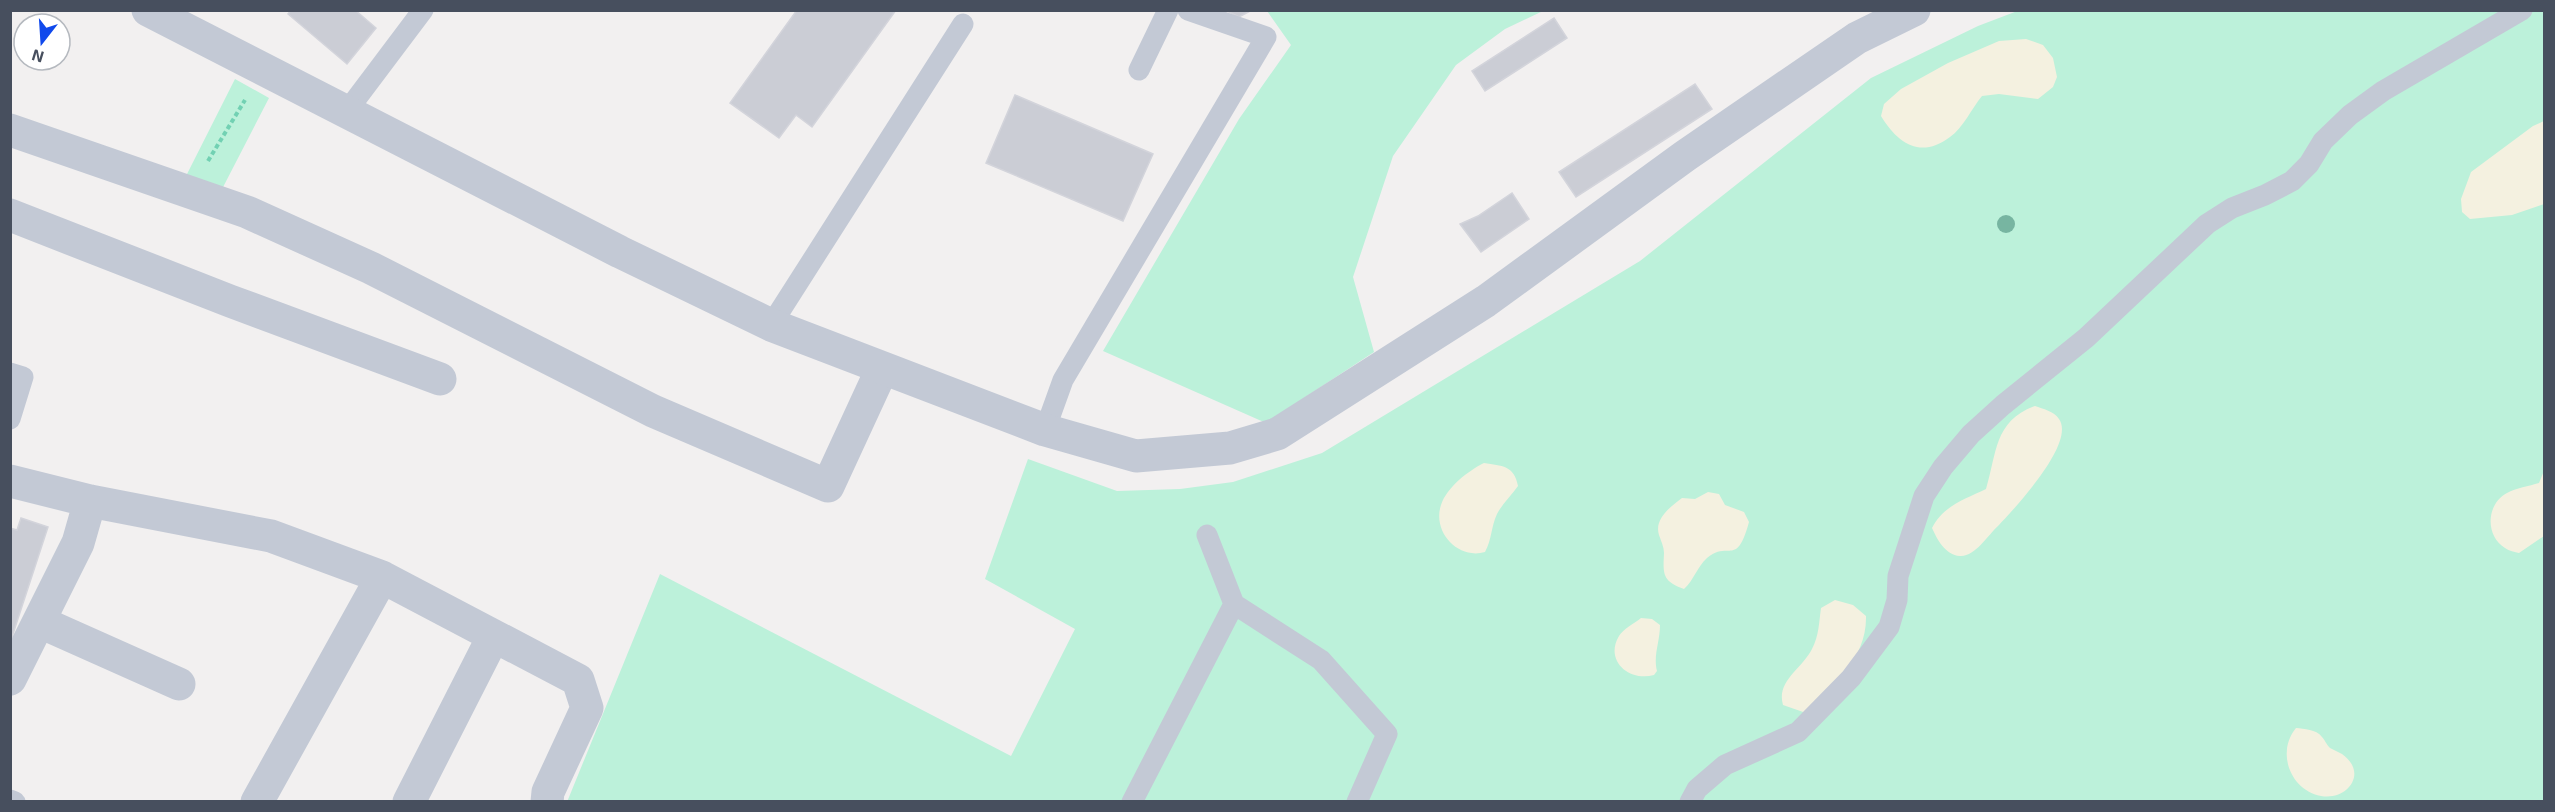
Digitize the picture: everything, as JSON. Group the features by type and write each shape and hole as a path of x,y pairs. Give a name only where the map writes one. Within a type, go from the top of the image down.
{"street":[{"path":"148,10 620,252 771,325 1045,430 1136,456 1230,448 1277,434 1486,301 1685,156 1857,38 1914,10"},
{"path":"10,130 247,212 371,268 653,411 828,486 882,369"},
{"path":"10,215 230,301 440,379"},
{"path":"10,481 90,501 271,536 382,577 578,680 586,708 548,792 547,801"},
{"path":"10,679 78,543 90,501"},
{"path":"257,801 382,577"},
{"path":"40,622 179,684"},
{"path":"409,801 493,637"}],"lane":[{"path":"347,111 423,10"},
{"path":"1139,70 1168,10"},
{"path":"1045,430 1063,380 1266,37 1188,10"},
{"path":"1690,801 1697,789 1725,765 1798,732 1851,678 1889,627 1897,600 1898,576 1924,496 1943,467 2002,405 2085,338 2207,224 2232,208 2292,182 2309,164 2323,141 2350,115 2383,91 2522,10"},
{"path":"771,325 963,24"},
{"path":"10,373 23,376 10,419"},
{"path":"1207,535 1234,604 1321,660 1387,734 1357,801"},
{"path":"1132,801 1234,604"},
{"path":"10,800 15,801"}],"path":[{"path":"189,192 249,95"}],"green space":[{"path":"2020,10 2544,11 2544,801 567,802 660,574 1011,756 1075,629 985,579 1028,459 1117,491 1180,489 1233,482 1322,453 1640,261 1871,78 1978,26"},
{"path":"1267,11 1543,11 1505,29 1456,65 1393,156 1353,277 1374,352 1266,423 1103,351 1239,119 1291,45"},
{"path":"235,79 269,98 220,193 184,180"}],"sand":[{"path":"2026,39 2043,45 2053,58 2057,77 2053,87 2038,99 1999,94 1982,96 1955,133 1939,144 1929,147 1911,145 1903,141 1881,116 1884,104 1901,89 1948,63 1999,41"},
{"path":"2544,121 2544,204 2512,215 2470,219 2462,212 2461,199 2471,172 2533,126"},
{"path":"2035,406 2051,412 2059,419 2062,430 2052,459 2029,491 1976,549 1960,556 1950,553 1939,541 1932,528 1948,509 1986,489 2004,429 2022,412"},
{"path":"1484,463 1510,470 1518,486 1497,514 1485,552 1465,552 1450,542 1444,534 1440,525 1441,505 1453,486 1471,470"},
{"path":"2544,471 2544,536 2519,553 2508,550 2498,543 2491,528 2495,505 2500,498 2511,491 2539,483"},
{"path":"1708,492 1719,494 1725,505 1744,512 1749,522 1740,545 1736,549 1721,551 1707,558 1684,589 1671,583 1665,576 1664,551 1659,535 1659,524 1664,514 1682,498 1695,499"},
{"path":"1835,600 1853,605 1866,616 1861,646 1837,682 1806,713 1783,705 1783,689 1786,682 1808,656 1814,644 1821,608"},
{"path":"1641,618 1652,619 1660,625 1657,671 1654,675 1636,675 1628,672 1622,668 1615,654 1615,645 1621,633"},
{"path":"2296,728 2317,732 2330,748 2350,761 2354,769 2354,777 2346,790 2339,794 2321,796 2301,786 2294,778 2289,769 2287,748"}],"building":[{"path":"291,10 355,10 376,28 347,64 288,14"},
{"path":"797,10 896,10 812,127 796,115 779,138 730,103"},
{"path":"1225,10 1252,10 1239,17"},
{"path":"1554,18 1567,38 1485,91 1472,71"},
{"path":"1695,84 1712,109 1576,197 1559,172"},
{"path":"1015,95 1153,154 1123,221 986,163"},
{"path":"1512,193 1529,219 1481,252 1460,224 1478,216"},
{"path":"21,518 48,527 10,643 10,528 17,530"}]}
